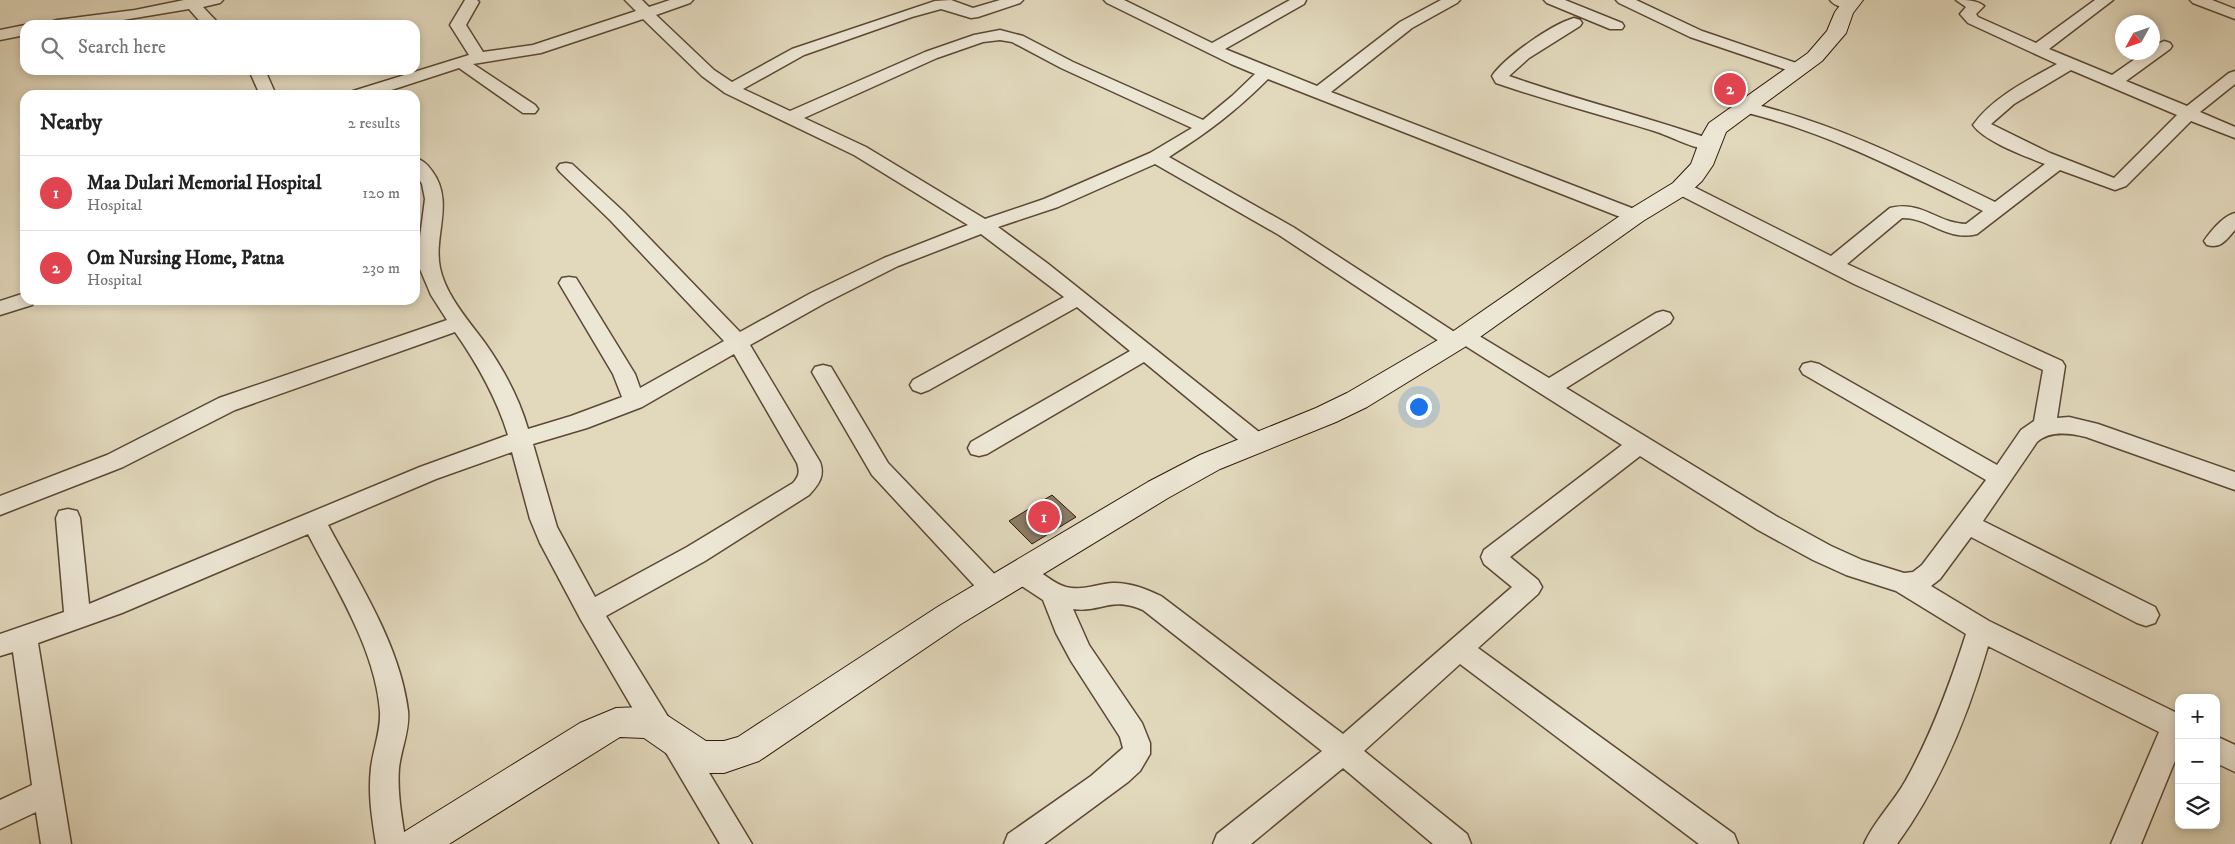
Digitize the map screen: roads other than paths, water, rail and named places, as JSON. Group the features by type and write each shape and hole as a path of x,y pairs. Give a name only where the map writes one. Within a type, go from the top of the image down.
{"street":[{"path":"96,20 135,15 192,2 215,0"},
{"path":"374,90 478,57 536,50 639,7 685,0"},
{"path":"731,89 798,52 907,14 946,4 970,13 978,12 1015,0"},
{"path":"1112,0 1212,49 1265,72 1635,216"},
{"path":"1320,92 1406,25 1452,0"},
{"path":"1552,0 1616,26"},
{"path":"1624,0 1696,34 1799,69"},
{"path":"1964,0 1976,6 1968,14 1973,20 2037,50 2235,133"},
{"path":"2037,50 2105,0"},
{"path":"2198,0 2235,14"},
{"path":"1212,49 1299,1"},
{"path":"417,844 592,734 623,721 636,721 666,734 700,757 714,759 733,756 747,750 862,672 993,589 1158,490 1210,462 1326,415 1357,400 1460,339 1635,216 1680,188 1694,176 1702,165 1717,128 1799,69 1828,44 1847,1"},
{"path":"192,2 208,20"},
{"path":"471,2 458,24 478,57"},
{"path":"639,7 708,73 731,89 860,151 983,226 1078,298 1256,442"},
{"path":"1574,22 1512,64 1500,76 1502,80 1556,98 1662,128 1710,145"},
{"path":"0,35 20,31"},
{"path":"789,118 931,55 980,38 1000,35 1017,39 1067,65 1205,127"},
{"path":"2114,82 2164,46"},
{"path":"460,62 529,110"},
{"path":"2070,64 2000,106 1988,116 1982,125 1988,131 2107,183 2121,182 2188,112 2235,76"},
{"path":"56,844 47,792 12,642 78,619 190,574 428,473 522,439 579,422 634,401 858,278 923,248 1051,203 1156,157 1205,127 1238,100 1265,72"},
{"path":"259,75 266,90"},
{"path":"1746,106 1782,114 1834,132 1997,210"},
{"path":"1156,157 1286,231 1460,339 1548,389 1767,523 1822,553 1864,572 1904,584 1980,629 2175,726"},
{"path":"1833,265 1897,212 1912,212 1963,231 1970,230 2059,162"},
{"path":"566,168 610,209 704,305 738,343 778,416 808,462 811,471 808,480 801,489 696,554 590,612"},
{"path":"420,169 428,178 433,196 428,266 433,279 502,388 522,439 542,519 590,612 737,844"},
{"path":"1680,188 1833,265 2054,366 2044,426"},
{"path":"2214,241 2235,220"},
{"path":"569,283 624,374 634,401"},
{"path":"920,385 1078,298"},
{"path":"0,308 20,302"},
{"path":"1548,389 1663,318"},
{"path":"0,506 115,462 227,404 460,323"},
{"path":"979,448 1145,352"},
{"path":"1811,368 2001,478"},
{"path":"823,372 880,469 993,589"},
{"path":"1904,584 1919,580 1930,572 2001,478 2030,436 2038,428 2044,426 2069,425 2090,430 2235,481"},
{"path":"1228,844 1343,751 1529,587 1493,557 1639,444"},
{"path":"68,518 78,619"},
{"path":"314,521 380,656 388,681 394,715 385,768 385,808 392,844"},
{"path":"1967,524 2146,615"},
{"path":"1020,572 1054,594 1077,599 1122,593 1135,595 1152,603 1343,751 1456,844"},
{"path":"1018,844 1097,788 1132,760 1137,753 1137,745 1132,732 1069,633 1054,594"},
{"path":"1879,844 1916,791 1935,755 1967,673 1980,629"},
{"path":"1458,648 1723,844"},
{"path":"2126,844 2175,732"},
{"path":"2220,751 2235,759"},
{"path":"0,816 47,792"}],"place":[{"name":"Om Nursing Home, Patna","path":"1730,89"},
{"name":"Maa Dulari Memorial Hospital","path":"1044,517"}]}
